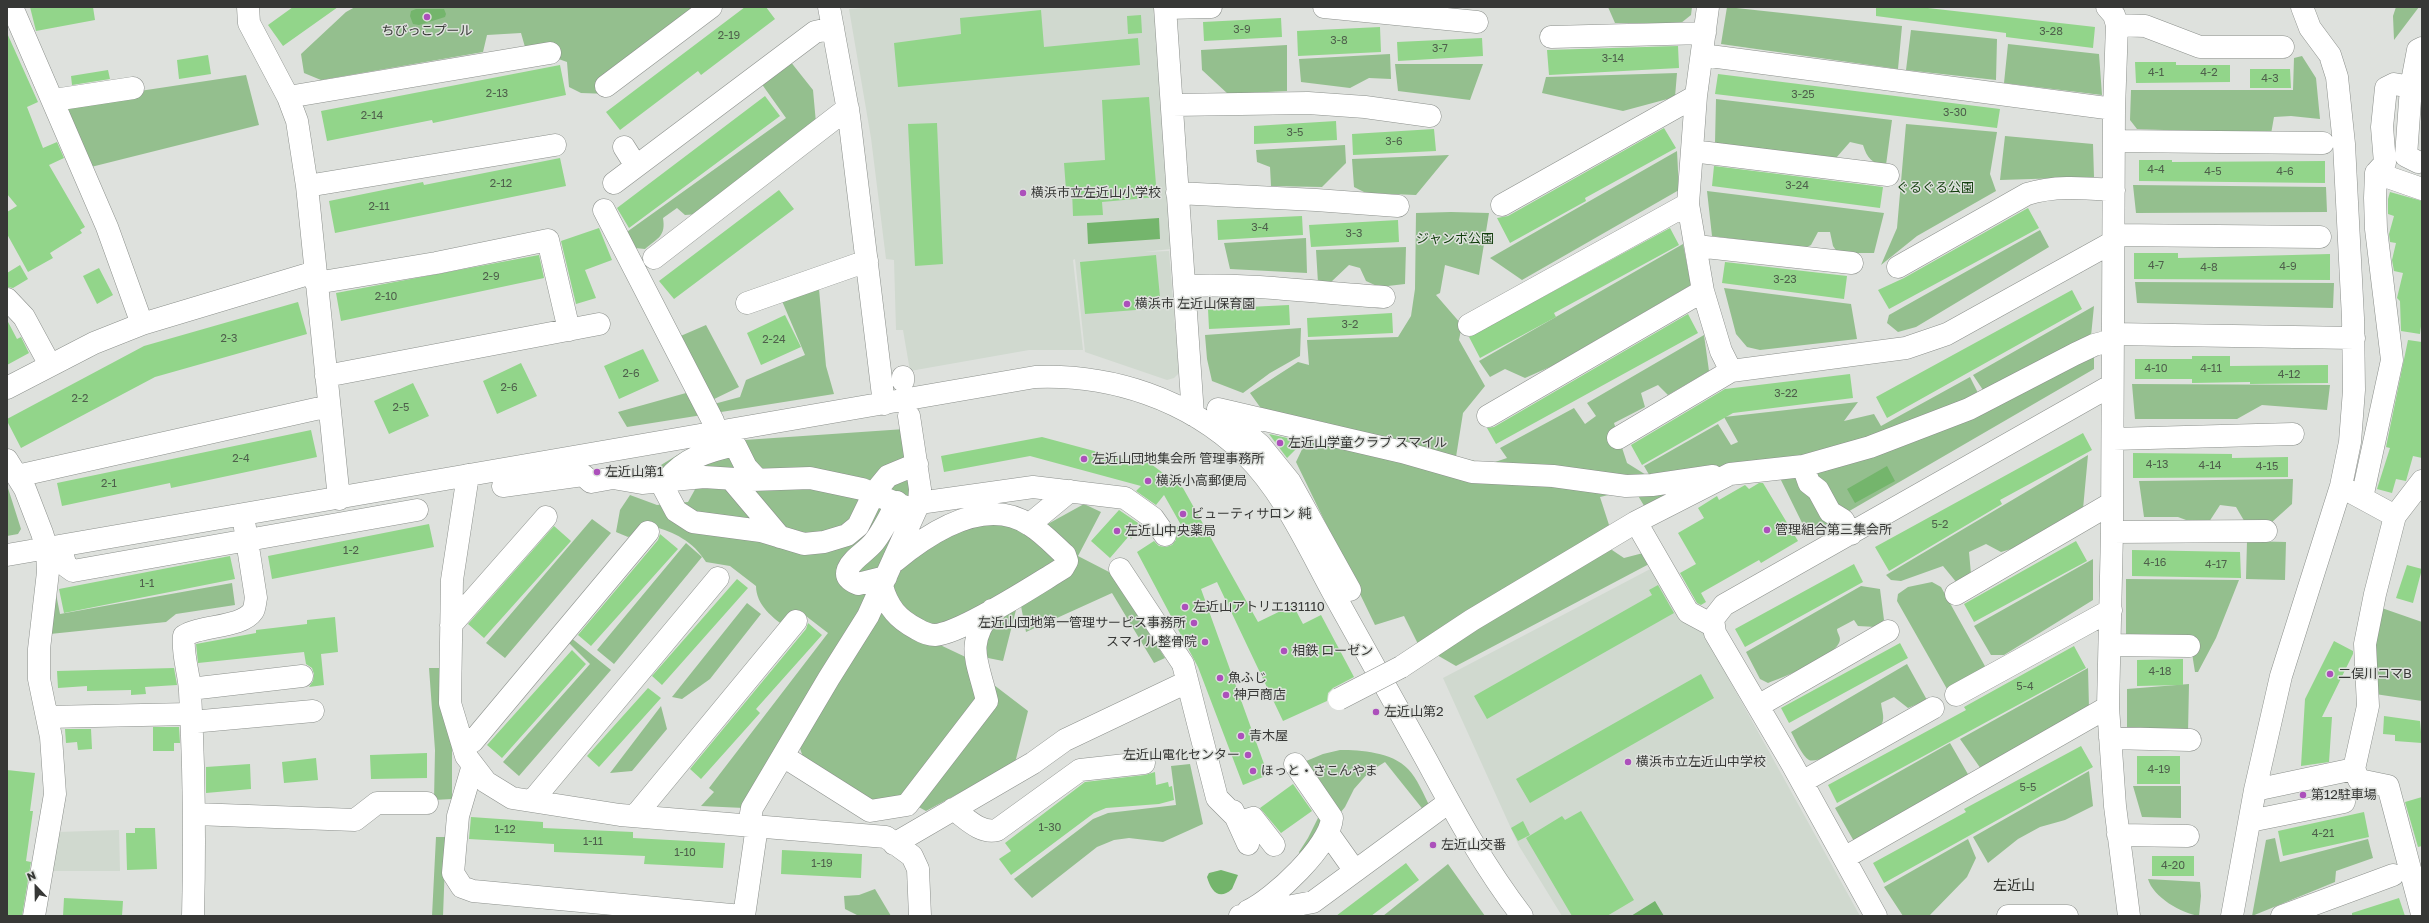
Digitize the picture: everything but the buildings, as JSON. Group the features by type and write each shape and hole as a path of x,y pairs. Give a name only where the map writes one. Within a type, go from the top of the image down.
{"street":[{"path":"12,7 54,100 107,227 142,324"},
{"path":"248,7 249,23 288,97 296,122 306,186 339,499"},
{"path":"606,86 711,7"},
{"path":"829,7 848,108 884,404"},
{"path":"1193,415 1165,8 1211,7"},
{"path":"1324,7 1477,22"},
{"path":"1708,7 1696,96 1688,204 1703,291 1722,351 1731,371"},
{"path":"2232,916 2255,790 2281,676 2341,486 2350,442 2354,390 2354,338 2344,144 2337,77 2330,55 2310,28 2302,7"},
{"path":"2129,916 2118,835 2108,707 2112,532 2114,190 2112,16 2145,26 2200,47 2283,47"},
{"path":"614,183 815,32 833,28"},
{"path":"1552,37 1705,33"},
{"path":"2418,162 2406,156 2410,87 2421,43"},
{"path":"288,97 550,53"},
{"path":"1702,55 2114,109"},
{"path":"2362,498 2392,360 2376,229 2376,173 2385,163 2382,127 2386,88 2394,84 2410,87"},
{"path":"54,100 133,88"},
{"path":"1502,205 1696,96"},
{"path":"1172,106 1308,103 1365,107 1430,116"},
{"path":"654,258 848,108"},
{"path":"2114,141 2323,143"},
{"path":"306,186 555,145"},
{"path":"624,147 636,166"},
{"path":"1692,151 1888,175"},
{"path":"2376,173 2422,189"},
{"path":"1898,267 2027,194 2050,189 2114,190"},
{"path":"1177,193 1398,206"},
{"path":"1469,325 1688,204"},
{"path":"604,210 713,421 716,441"},
{"path":"1618,438 1731,371 1866,355 1913,346 1947,334 2113,239 2320,237"},
{"path":"7,388 94,343 142,324 315,278 436,263 548,240 569,330"},
{"path":"1696,246 1852,263"},
{"path":"747,303 867,261"},
{"path":"1184,286 1213,285 1284,288 1384,297"},
{"path":"1488,416 1703,291"},
{"path":"7,298 15,321 50,365"},
{"path":"326,376 599,324"},
{"path":"1218,409 1402,452 1472,472 1553,476 1626,486 1652,485 1803,466 1870,447 1969,409 2075,354 2113,337 2354,338"},
{"path":"7,555 339,499 468,475 716,441 884,404 1029,378 1057,376 1099,380 1137,389 1193,415 1242,451 1266,479 1295,523 1471,842 1522,916"},
{"path":"1876,916 1802,782 1715,633 1713,619 1724,605 2112,385"},
{"path":"1192,393 1218,409 1260,445 1290,482 1350,590"},
{"path":"329,406 12,468 24,488 53,548 66,566 73,571 417,510"},
{"path":"648,532 473,741 468,756 458,816 454,873 462,887 473,891 743,916 753,826 752,808 782,756 868,616 887,576 920,489 909,416"},
{"path":"2112,439 2293,434"},
{"path":"663,480 685,462 716,441 734,445 746,468 757,480"},
{"path":"804,544 824,542 847,535 858,526 874,493 888,476 917,464"},
{"path":"1803,466 1809,483 1818,490 1830,512 1843,520 1851,534"},
{"path":"1339,699 1401,667 1472,620 1636,522 1730,474"},
{"path":"468,475 452,580 450,703 468,756 486,782 512,798 635,816 886,837 912,856 918,869 920,916"},
{"path":"503,486 583,475 591,482 613,478 642,483 704,477 757,480 810,478 914,504 982,505 1030,524 1065,555 1067,561 1063,568 1055,574 950,631 934,635"},
{"path":"731,479 780,537"},
{"path":"663,480 676,511 693,522 761,531 831,552 853,577 868,607 868,616"},
{"path":"2422,481 2395,516 2365,644 2368,706 2354,769 2359,780 2388,786 2422,914"},
{"path":"2341,486 2395,516"},
{"path":"853,577 887,576 913,547 942,529 966,519 982,505 1033,487 1125,498 1153,518 1165,535"},
{"path":"1030,524 1070,491"},
{"path":"366,494 378,518"},
{"path":"1956,594 2112,503"},
{"path":"914,504 942,529"},
{"path":"853,577 851,563 914,504"},
{"path":"193,916 195,814 190,689 183,646 184,636 191,631 240,620 253,611 256,598 243,515"},
{"path":"451,625 546,517"},
{"path":"1636,522 1688,612 1714,626"},
{"path":"2112,532 2266,531"},
{"path":"34,916 55,794 51,736 39,679 39,664 48,572 53,548"},
{"path":"1120,569 1176,651 1183,664 1217,798 1235,809 1241,822 1253,818 1274,845"},
{"path":"887,576 891,609 898,618"},
{"path":"532,801 718,578"},
{"path":"782,756 870,811 905,802 987,701 974,645 980,625 992,609"},
{"path":"1956,695 2111,610"},
{"path":"868,616 889,615 898,618 923,632 934,635 976,656"},
{"path":"635,816 796,621"},
{"path":"1758,706 1888,631"},
{"path":"2110,645 2189,646"},
{"path":"190,689 302,676"},
{"path":"894,844 1034,763 1063,742 1151,698 1187,682"},
{"path":"1844,858 2108,707"},
{"path":"1802,782 1933,708"},
{"path":"47,718 191,718 313,711"},
{"path":"2110,738 2190,740"},
{"path":"1063,742 1080,770"},
{"path":"953,809 982,830 990,832 997,830 1080,770 1144,763"},
{"path":"1236,916 1258,906 1283,886 1301,869 1332,828 1332,818 1295,764"},
{"path":"2255,790 2354,769"},
{"path":"905,802 926,825"},
{"path":"1240,916 1313,902 1449,802"},
{"path":"2250,821 2344,802"},
{"path":"195,814 355,820 377,803 427,803"},
{"path":"1235,809 1248,844"},
{"path":"869,836 870,811"},
{"path":"1328,833 1355,871"},
{"path":"2118,835 2188,836"},
{"path":"2282,916 2393,875"},
{"path":"2008,916 2067,916"}],"shaded area":[{"name":"横浜市立左近山小学校","path":"881,7 1157,7 1171,249 1144,252 1169,251 1179,373 1174,378 1167,380 1085,352 1075,259 1073,260 1083,350 1029,350 910,371 903,330 896,330 894,260 886,259 871,138 849,9"},
{"name":"ちびっこプール","path":"416,9 444,9 446,14 445,17 419,25 413,24 410,16 411,11"},
{"path":"1159,218 1160,239 1088,244 1087,223"},
{"path":"1887,466 1895,481 1855,503 1847,489"},
{"name":"横浜市立左近山中学校","path":"1654,567 1700,627 1860,916 1562,916 1519,846 1443,678"},
{"path":"119,830 120,871 52,871 58,832"},
{"path":"1221,870 1238,875 1232,889 1227,893 1219,894 1213,890 1207,877 1209,873"},
{"path":"1655,901 1664,916 1631,916"}],"green space":[{"path":"355,7 720,7 609,94 581,93 569,87 567,62 525,47 521,33 487,35 483,52 321,80 304,73 301,54 346,12"},
{"path":"1608,7 1692,7 1691,15 1681,23 1615,23"},
{"path":"1727,7 1902,26 1898,69 1721,44"},
{"path":"2396,7 2419,7 2394,40 2393,16"},
{"path":"1911,30 1997,39 1996,80 1906,70"},
{"path":"2008,44 2099,54 2102,95 2004,83"},
{"path":"1287,45 1287,91 1228,94 1202,70 1201,50"},
{"path":"1390,54 1391,79 1369,78 1350,88 1301,82 1299,59"},
{"path":"2302,56 2316,78 2320,119 2291,116 2274,117 2271,134 2137,129 2130,120 2131,90 2293,90 2294,58"},
{"path":"790,61 813,90 816,123 699,214 685,215 677,208 663,218 664,224 662,233 657,239 645,249 635,248 624,234 786,118 761,83"},
{"path":"1395,64 1483,64 1470,100 1398,91"},
{"path":"1677,73 1675,97 1623,111 1542,93 1546,77"},
{"path":"246,75 259,125 87,168 60,103"},
{"path":"1716,99 1892,120 1886,165 1871,160 1868,157 1863,145 1850,142 1836,158 1715,143"},
{"name":"ぐるぐる公園","path":"1906,124 1997,132 1990,174 1996,191 1917,236 1881,265 1897,228"},
{"path":"2005,136 2093,144 2094,177 2000,180"},
{"path":"1345,145 1346,163 1322,187 1271,186 1270,167 1257,162 1256,150"},
{"path":"1677,151 1679,190 1522,280 1490,258"},
{"path":"1449,155 1416,195 1366,193 1354,187 1352,159"},
{"path":"2133,185 2326,187 2327,212 2136,213"},
{"path":"1707,191 1884,213 1874,253 1838,253 1833,246 1830,232 1818,232 1811,245 1805,248 1712,236"},
{"name":"ジャンボ公園","path":"1416,213 1489,213 1479,275 1445,265 1440,293 1436,295 1462,325 1459,340 1485,386 1463,413 1456,457 1489,464 1507,458 1500,448 1574,408 1585,424 1596,416 1587,403 1704,335 1709,371 1668,395 1658,385 1641,393 1645,407 1614,423 1627,463 1651,478 1644,466 1718,424 1731,445 1738,442 1724,417 1858,402 1844,421 1874,414 1881,426 1970,377 1980,397 1885,435 1845,447 1847,455 1969,409 2094,345 2094,369 1808,535 1775,468 1736,469 1646,509 1634,489 1600,497 1610,528 1609,548 1624,558 1647,552 1651,563 1456,666 1418,644 1404,616 1375,625 1296,462 1305,443 1265,414 1250,393 1298,362 1309,365 1307,340 1398,337 1411,316 1415,289"},
{"path":"2040,230 2049,247 1916,327 1898,332 1887,323 1889,315"},
{"path":"1306,238 1307,273 1230,269 1224,243"},
{"path":"1683,244 1691,285 1552,366 1525,378 1505,369 1490,377 1479,361"},
{"path":"1406,247 1405,284 1379,287 1366,281 1360,268 1349,265 1330,283 1318,283 1316,250"},
{"path":"2135,282 2334,283 2333,308 2137,303"},
{"path":"1724,288 1851,304 1857,339 1760,350 1747,347 1736,334"},
{"path":"819,289 826,366 834,394 627,427 618,412 686,393 699,408 740,397 746,380 805,355 782,301"},
{"path":"2094,306 2091,336 1987,396 1973,375"},
{"path":"706,325 739,387 708,402 676,338"},
{"path":"1301,328 1300,356 1270,373 1243,393 1212,381 1207,359 1205,335"},
{"path":"2132,384 2330,385 2327,410 2262,405 2237,419 2135,419"},
{"path":"905,429 913,496 869,600 900,626 974,661 994,685 1028,711 1015,763 926,811 904,799 873,807 805,764 799,745 744,808 701,806 714,792 709,788 828,633 802,613 787,628 776,620 762,605 756,586 730,566 706,562 695,548 675,534 652,526 628,537 616,532 620,510 630,495 657,505 688,502 698,484 662,469 661,465 684,451 730,441"},
{"path":"2088,455 2083,509 2021,546 2001,552 1986,544 1969,552 1971,574 1957,583 1943,566 1901,581 1891,580 1886,575"},
{"path":"2293,479 2292,504 2272,522 2246,524 2236,507 2220,505 2209,522 2194,523 2178,517 2144,517 2139,481"},
{"path":"7,485 21,529 18,534 7,536"},
{"path":"1084,504 1101,512 1078,556 1111,573 1165,658 1154,663 1112,593 1026,632 1021,606 951,624 924,626 892,596 895,576 904,562 981,519 1046,525"},
{"path":"592,519 611,533 505,658 486,643"},
{"path":"2247,541 2286,542 2285,580 2246,579"},
{"path":"686,543 702,557 614,664 597,650"},
{"path":"2093,559 2093,600 2004,655 1991,655 1974,626"},
{"path":"2126,579 2239,580 2216,638 2198,672 2195,672 2190,641 2126,638"},
{"path":"1932,582 1941,587 1986,668 1947,689 1897,601 1898,594 1908,587"},
{"path":"232,583 235,605 176,614 166,622 50,634 55,589 60,614"},
{"path":"1861,586 1880,589 1884,620 1876,627 1858,626 1854,620 1837,629 1840,639 1839,643 1834,649 1817,661 1796,672 1768,683 1760,679 1746,652"},
{"path":"1019,598 1003,661 978,656 978,636"},
{"path":"747,603 761,614 710,679 682,699 672,697"},
{"path":"2376,606 2422,622 2422,701 2375,694"},
{"path":"570,637 611,670 519,776 503,762 590,664 567,641"},
{"path":"1907,664 1927,700 1908,708 1894,697 1881,703 1883,721 1880,727 1875,731 1834,754 1815,760 1809,760 1806,758 1791,732"},
{"path":"429,668 440,668 452,747 452,799 434,800 435,750"},
{"path":"2088,668 2089,708 1981,769 1960,739"},
{"path":"2189,684 2188,733 2127,732 2127,689"},
{"path":"661,706 667,729 632,771 610,773"},
{"path":"1950,743 1969,776 1855,843 1835,808"},
{"path":"1340,750 1376,753 1401,763 1414,777 1430,807 1425,812 1385,762 1369,772 1354,789 1345,807 1302,860 1299,852 1322,810 1299,764 1323,754"},
{"path":"1190,764 1203,824 1163,842 1129,838 1114,840 1097,847 1032,898 1014,879 1093,819 1108,813 1176,805 1171,766"},
{"path":"2089,771 2093,806 2065,820 2040,827 2018,839 1988,863 1973,837"},
{"path":"2133,786 2181,786 2181,818 2142,817"},
{"path":"436,837 446,837 443,916 432,916"},
{"path":"2275,838 2280,862 2368,839 2373,858 2336,871 2335,882 2252,916 2266,840"},
{"path":"1968,839 1976,858 1967,877 1929,916 1903,916 1884,887"},
{"path":"1448,864 1485,916 1383,916"},
{"path":"2148,879 2200,882 2201,896 2199,916 2176,908 2162,898 2151,886"},
{"path":"875,889 891,916 859,916 845,909 844,896 859,895"}],"place":[{"name":"ちびっこプール","path":"427,17"},
{"name":"横浜市立左近山小学校","path":"1023,193"},
{"name":"横浜市 左近山保育園","path":"1127,304"},
{"name":"左近山学童クラブ スマイル","path":"1280,443"},
{"name":"左近山団地集会所 管理事務所","path":"1084,459"},
{"name":"左近山第1","path":"597,472"},
{"name":"横浜小高郵便局","path":"1148,481"},
{"name":"ビューティサロン 純","path":"1183,514"},
{"name":"管理組合第三集会所","path":"1767,530"},
{"name":"左近山中央薬局","path":"1117,531"},
{"name":"左近山アトリエ131110","path":"1185,607"},
{"name":"左近山団地第一管理サービス事務所","path":"1194,623"},
{"name":"スマイル整骨院","path":"1205,642"},
{"name":"相鉄 ローゼン","path":"1284,651"},
{"name":"二俣川コマB","path":"2330,674"},
{"name":"魚ふじ","path":"1220,678"},
{"name":"神戸商店","path":"1226,695"},
{"name":"左近山第2","path":"1376,712"},
{"name":"青木屋","path":"1241,736"},
{"name":"左近山電化センター","path":"1248,755"},
{"name":"横浜市立左近山中学校","path":"1628,762"},
{"name":"ほっと・さこんやま","path":"1253,771"},
{"name":"第12駐車場","path":"2303,795"},
{"name":"左近山交番","path":"1433,845"}],"district":[{"name":"左近山","path":"2014,886"}]}
